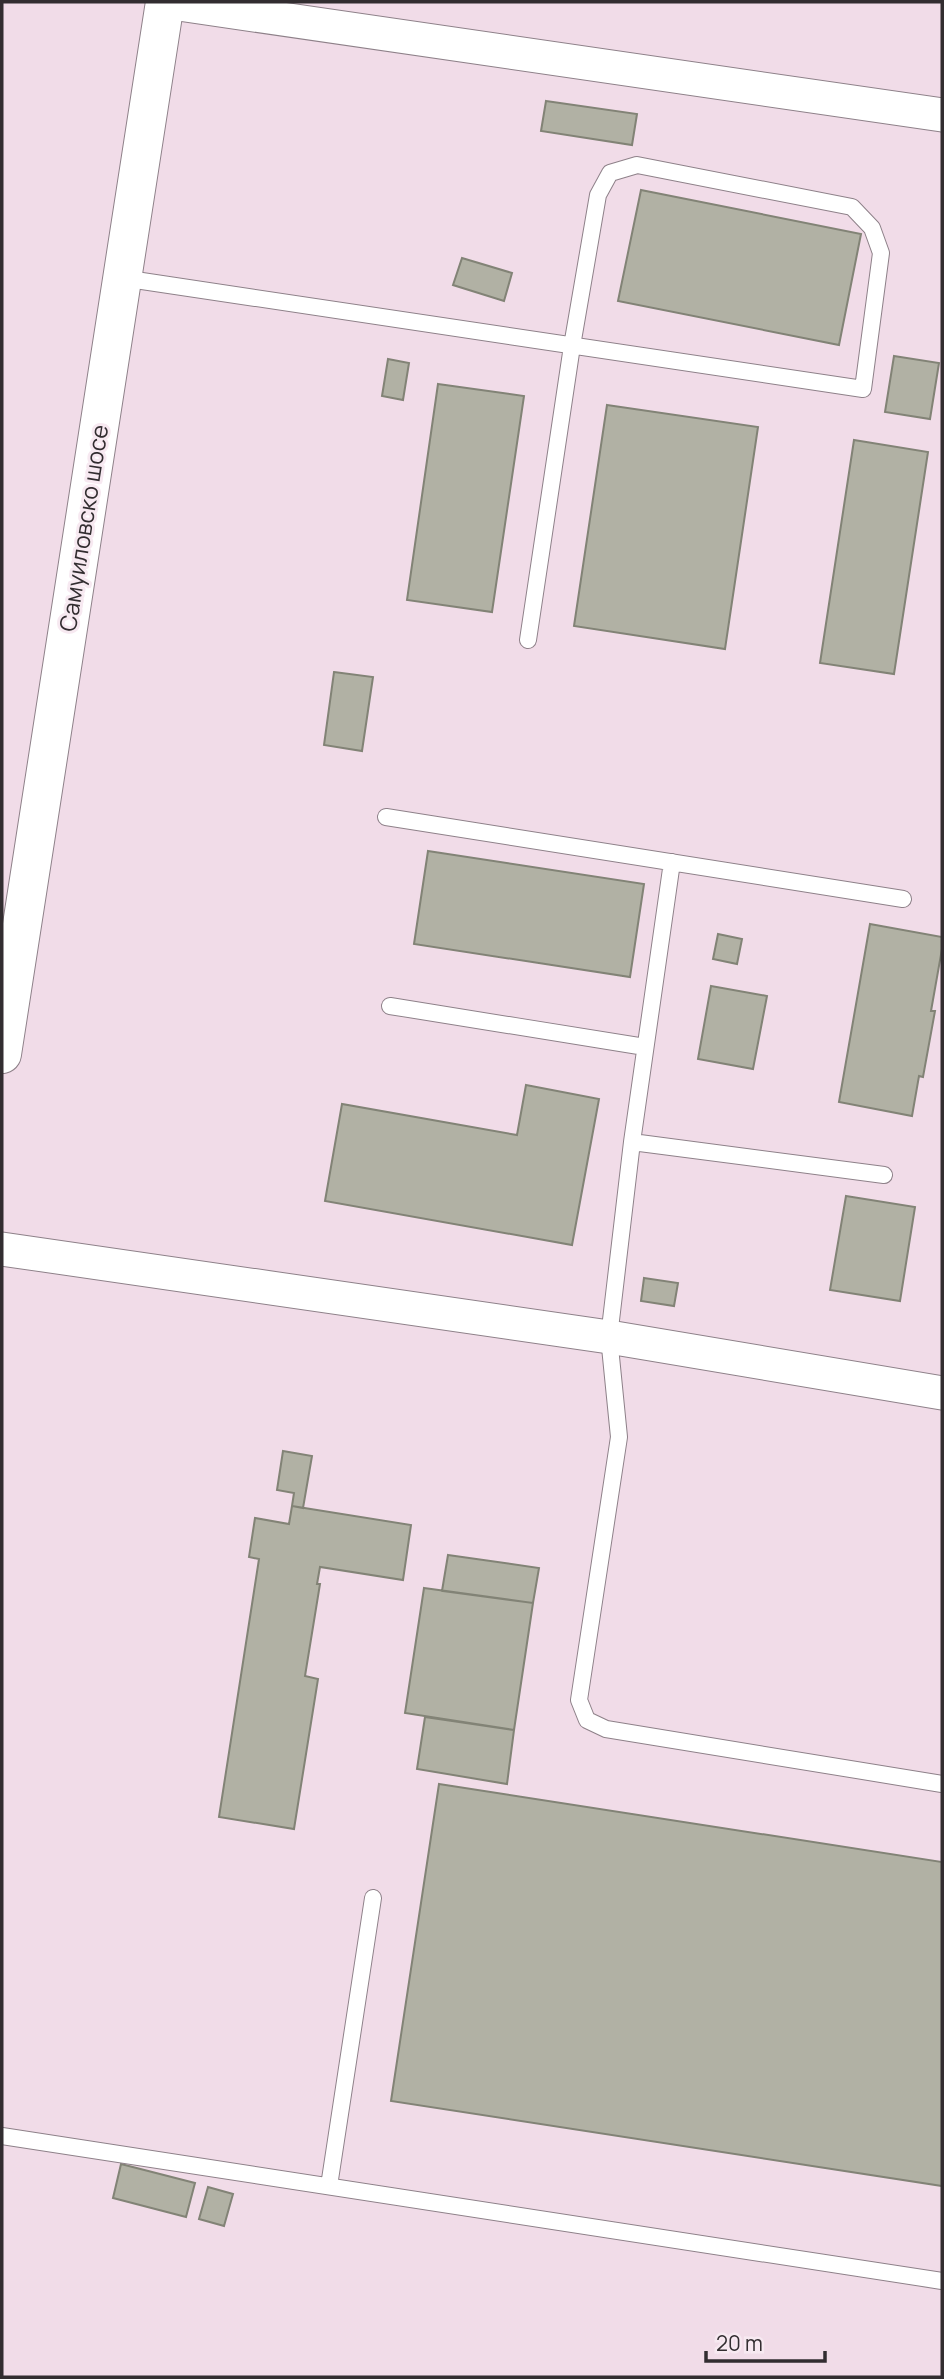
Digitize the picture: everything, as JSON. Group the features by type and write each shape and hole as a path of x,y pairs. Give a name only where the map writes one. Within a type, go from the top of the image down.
{"street":[{"path":"165,2 942,115"},
{"name":"Самуиловско шосе","path":"2,1054 165,2"},
{"path":"2,1249 609,1337 942,1393"}],"lane":[{"path":"122,278 572,346 863,389 881,253 872,228 852,207 637,165 610,173 598,195 572,346 528,640"},
{"path":"386,817 903,899"},
{"path":"672,862 632,1142 609,1337 619,1437 579,1700 587,1720 606,1729 942,1784"},
{"path":"390,1006 645,1047"},
{"path":"632,1142 884,1175"},
{"path":"329,2186 373,1898"},
{"path":"2,2136 942,2281"}],"shaded area":[{"path":"2,2 942,2 942,2377 2,2377"}],"building":[{"path":"546,101 637,114 632,145 541,131"},
{"path":"641,190 861,234 839,345 618,301"},
{"path":"462,258 512,273 504,301 453,285"},
{"path":"894,356 939,363 930,419 885,412"},
{"path":"388,359 409,363 403,400 382,396"},
{"path":"438,384 524,396 492,612 407,600"},
{"path":"607,405 758,427 725,649 574,626"},
{"path":"854,440 928,452 894,674 820,663"},
{"path":"334,672 373,677 362,751 324,745"},
{"path":"428,851 644,884 630,977 414,944"},
{"path":"870,924 942,937 931,1011 935,1011 923,1077 919,1076 912,1116 839,1102"},
{"path":"718,934 742,939 737,964 713,959"},
{"path":"711,986 767,996 753,1069 698,1059"},
{"path":"526,1085 599,1099 572,1245 325,1201 342,1104 517,1135"},
{"path":"846,1196 915,1207 900,1301 830,1290"},
{"path":"644,1278 678,1283 674,1306 641,1301"},
{"path":"283,1451 312,1456 303,1508 292,1506 294,1493 277,1490"},
{"path":"292,1506 411,1525 403,1580 320,1567 317,1584 320,1584 305,1676 318,1679 294,1829 219,1817 259,1559 249,1557 255,1518 289,1524"},
{"path":"448,1555 539,1568 533,1603 442,1591"},
{"path":"424,1588 533,1603 514,1730 405,1713"},
{"path":"425,1717 514,1730 507,1784 417,1769"},
{"path":"439,1784 942,1862 942,2186 391,2101"},
{"path":"121,2164 195,2183 186,2217 113,2198"},
{"path":"208,2187 233,2194 224,2226 199,2219"}]}
